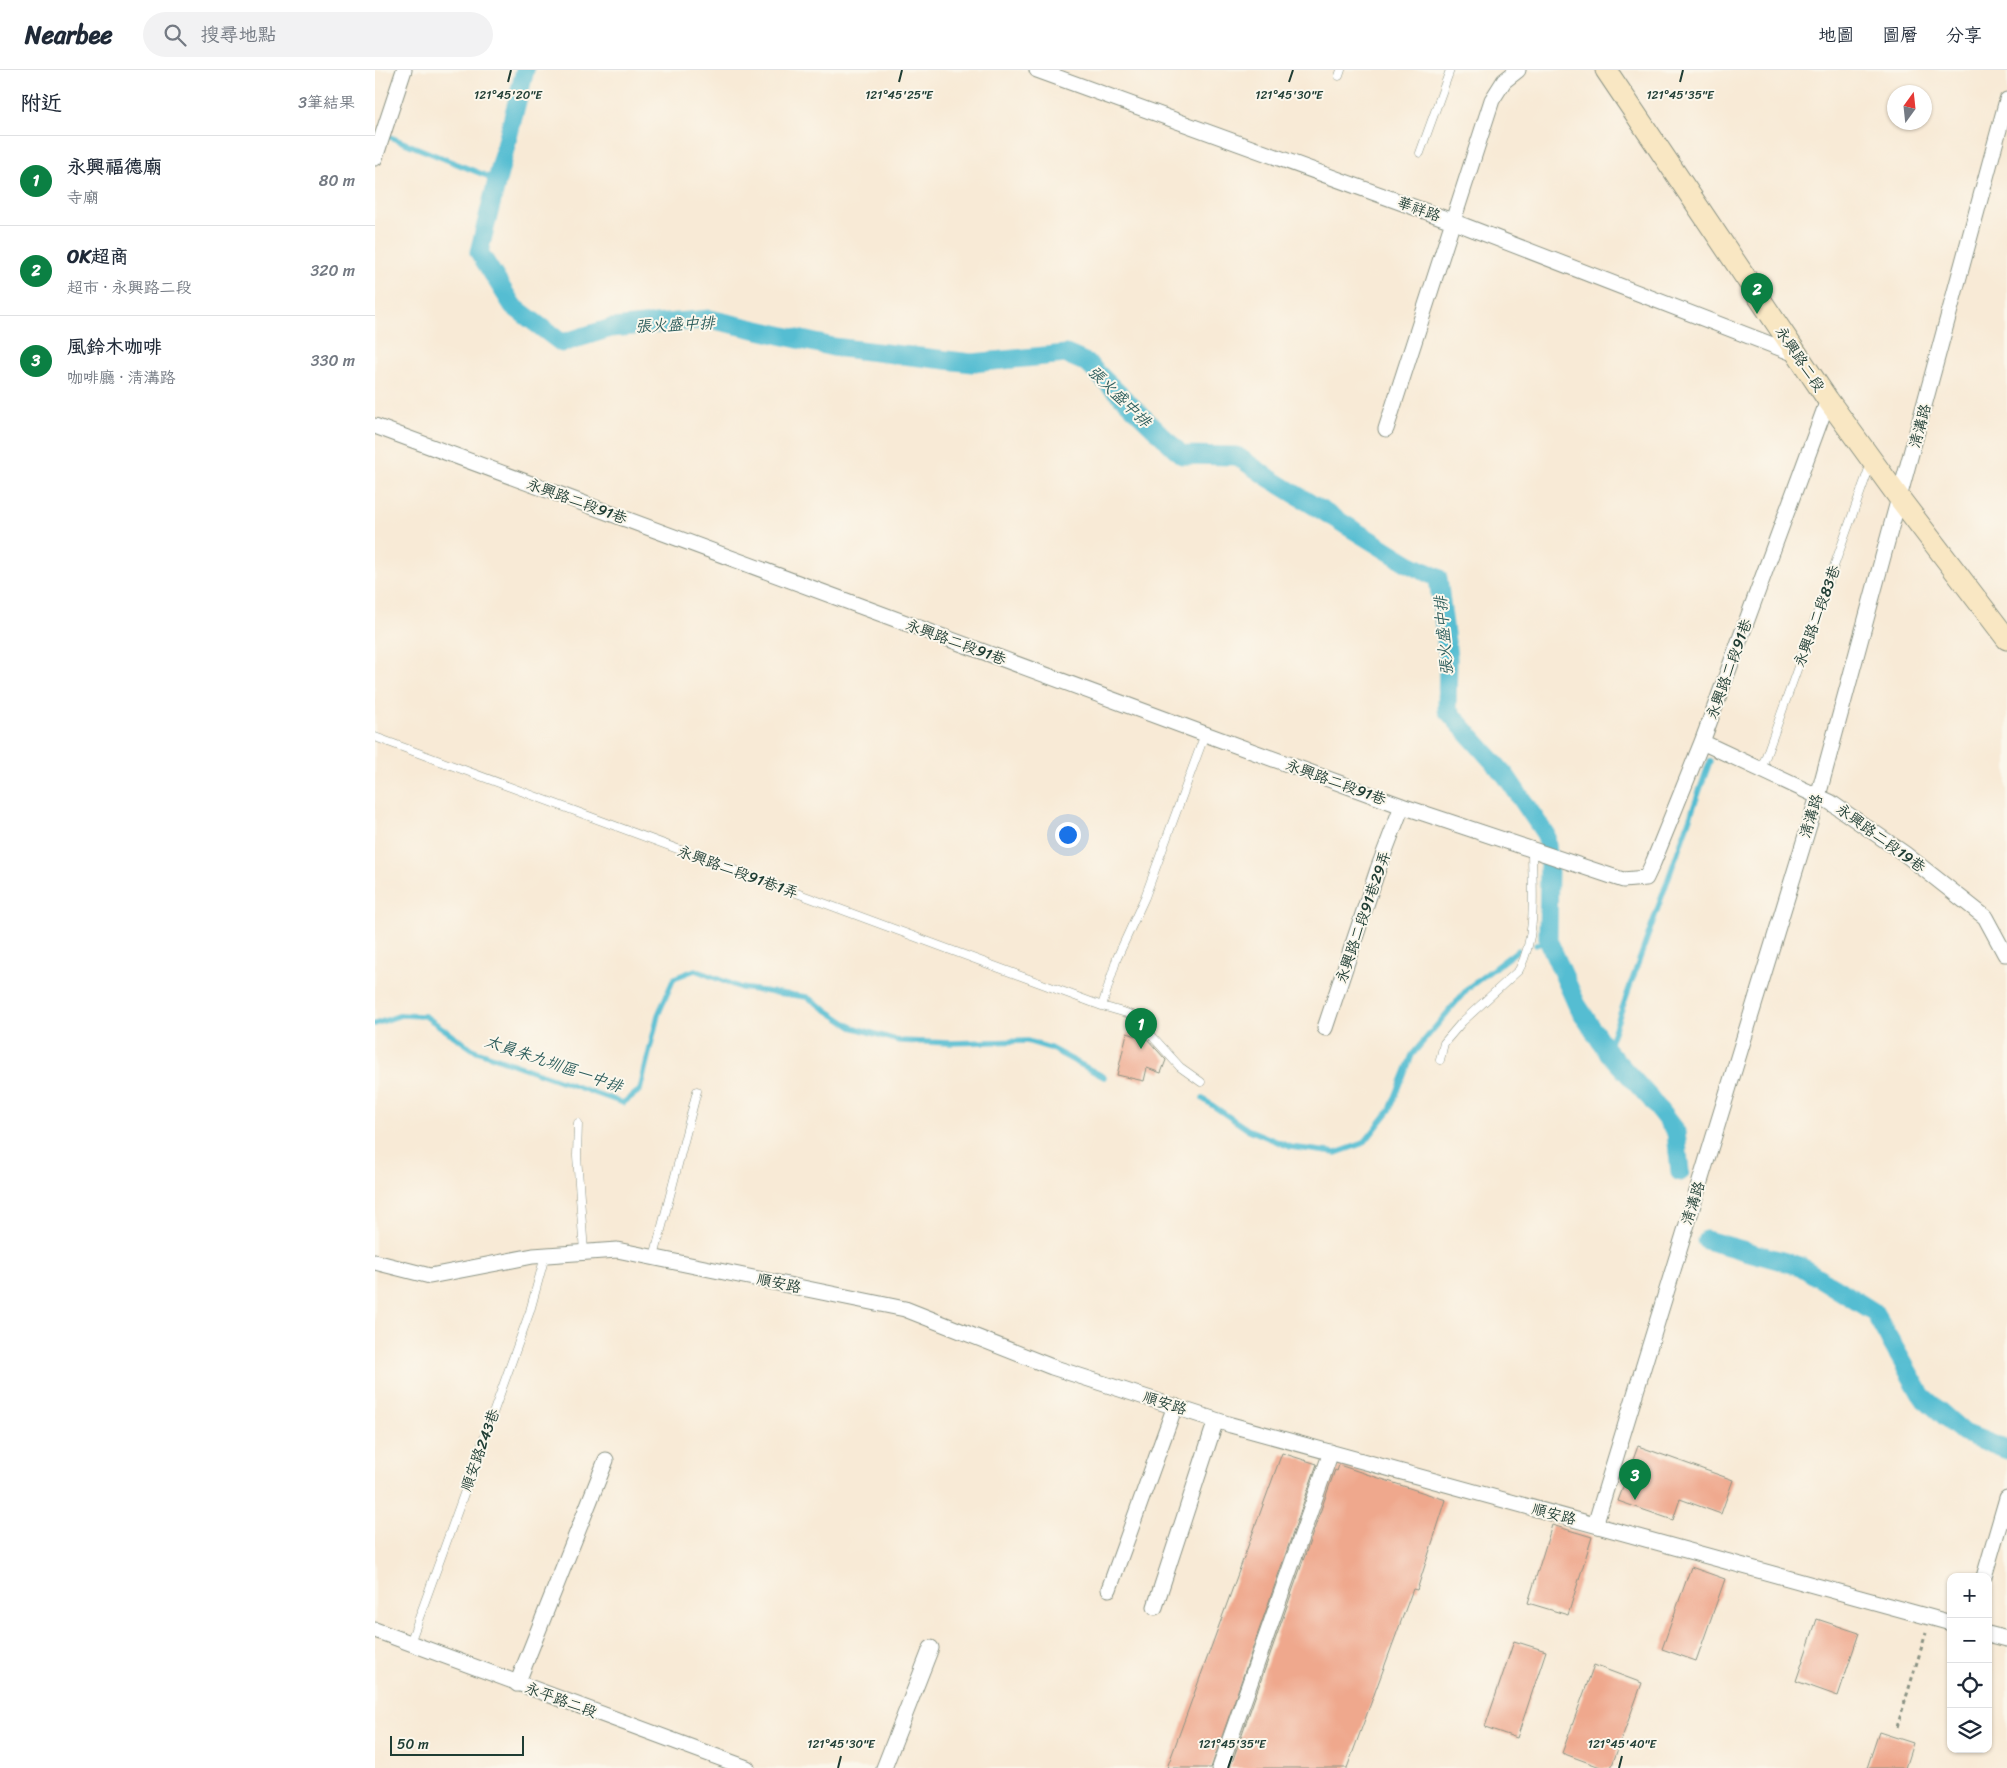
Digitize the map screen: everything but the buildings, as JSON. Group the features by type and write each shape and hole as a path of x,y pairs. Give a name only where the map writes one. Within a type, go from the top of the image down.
{"street":[{"path":"375,158 404,70"},
{"name":"華祥路","path":"1037,70 1452,221 1798,355"},
{"path":"1386,429 1492,100 1503,81 1518,70"},
{"name":"永興路二段","path":"1605,70 1828,400 1900,500 2007,639"},
{"name":"清溝路","path":"1595,1525 1817,796 1900,500 2007,100"},
{"name":"永興路二段91巷","path":"375,426 1402,806 1623,880 1646,878 1702,742 1828,400"},
{"name":"永興路二段19巷","path":"1702,742 1830,802 1905,854 1985,916 2005,954 2007,954"},
{"name":"永興路二段91巷29弄","path":"1325,1028 1378,870 1402,806"},
{"name":"順安路","path":"375,1262 430,1276 545,1256 617,1250 905,1309 1052,1367 1216,1420 1947,1622"},
{"path":"1109,1589 1175,1406"},
{"path":"1155,1607 1216,1420"},
{"path":"1219,1768 1331,1452"},
{"path":"517,1684 606,1460"},
{"path":"1985,1573 2007,1498"},
{"name":"永平路二段","path":"375,1630 747,1768"},
{"path":"1992,1635 2007,1639"},
{"path":"884,1768 931,1648"}],"lane":[{"path":"1420,153 1449,70"},
{"name":"永興路二段83巷","path":"1761,770 1872,462"},
{"path":"1102,1006 1117,958 1145,897 1205,734"},
{"name":"永興路二段91巷1弄","path":"375,737 1102,1006 1133,1015 1180,1067 1201,1082"},
{"path":"1440,1060 1444,1043 1462,1022 1519,970 1523,962 1531,932 1536,851"},
{"path":"654,1257 697,1091"},
{"path":"578,1123 577,1156 584,1252"},
{"name":"順安路243巷","path":"410,1643 530,1311 545,1256"}],"path":[{"path":"1897,1727 1931,1618"}],"waterway":[{"name":"張火盛中排","path":"525,70 479,252 513,306 562,343 611,328 710,319 833,347 972,363 1066,354 1087,363 1182,455 1237,456 1269,478 1409,564 1438,578 1448,657 1447,710 1506,776 1546,835 1549,864 1548,940 1577,1005 1607,1051 1650,1098 1676,1132 1680,1172"},
{"path":"390,137 487,176 495,188"},
{"path":"1607,1051 1710,761"},
{"name":"太員朱九圳區一中排","path":"1536,945 1548,940"},
{"name":"太員朱九圳區一中排","path":"1203,1099 1247,1129 1290,1147 1336,1153 1364,1143 1390,1110 1412,1055 1468,988 1518,950"},
{"name":"太員朱九圳區一中排","path":"375,1024 401,1015 425,1016 474,1050 623,1103 640,1090 658,1015 674,978 695,970 741,988 807,997 852,1027 899,1041 951,1043 1027,1041 1050,1048 1104,1077"},
{"path":"1706,1240 1800,1266 1874,1312 1922,1396 1964,1433 2007,1450"}],"place":[{"name":"OK超商","path":"1757,314"},
{"name":"永興福德廟","path":"1141,1049"},
{"name":"風鈴木咖啡","path":"1635,1500"}]}
